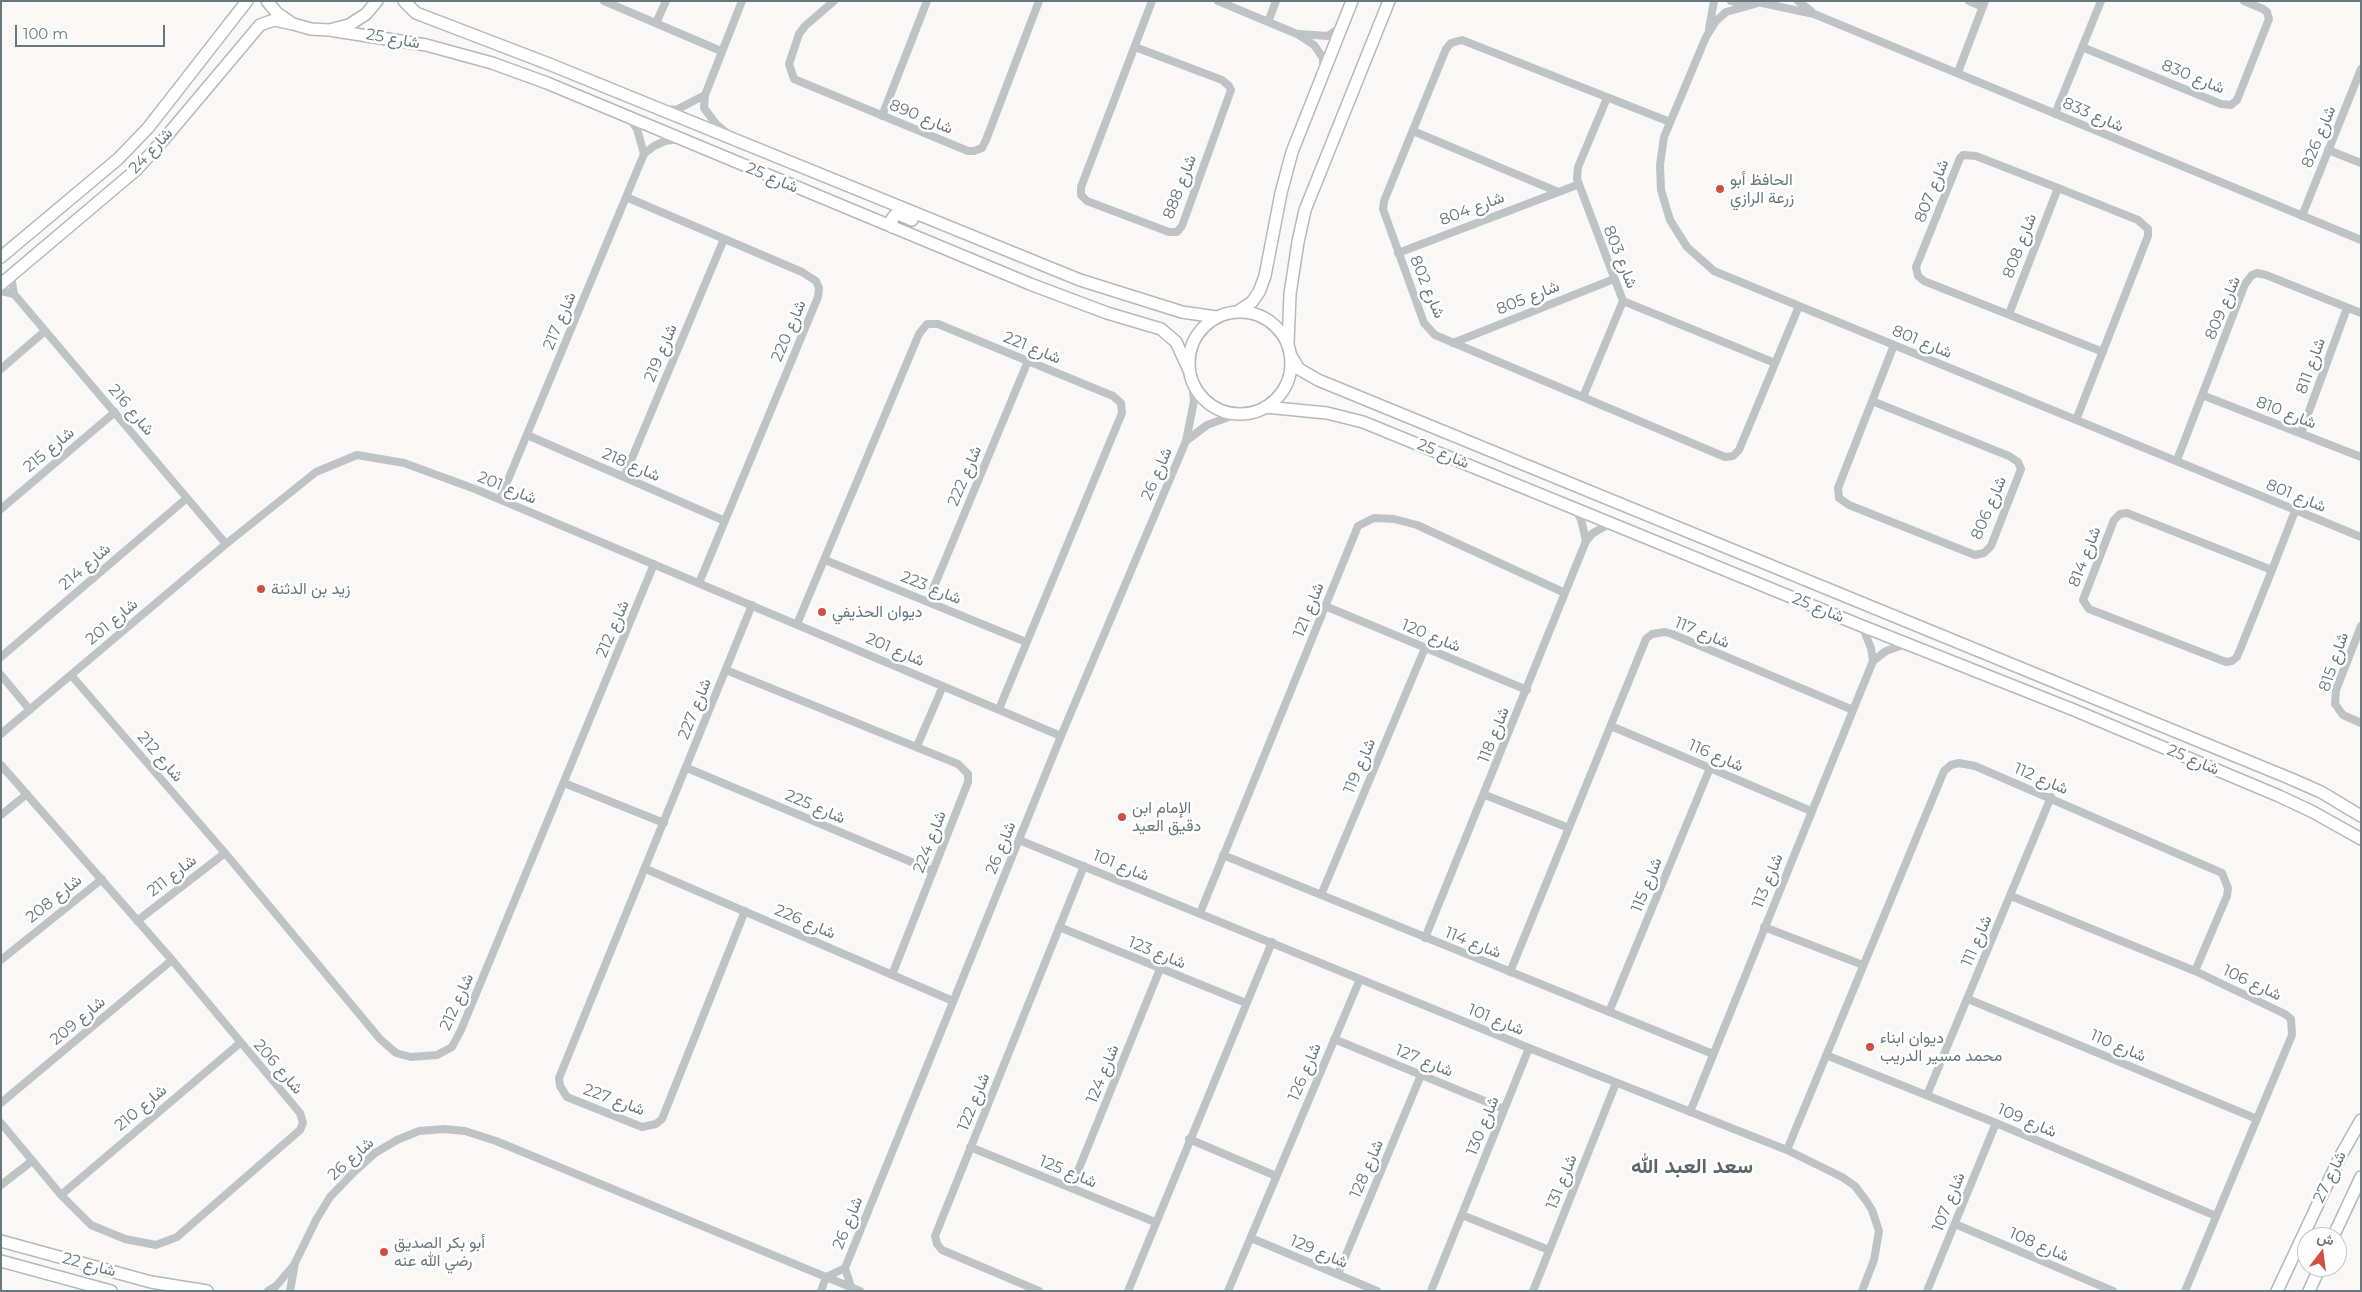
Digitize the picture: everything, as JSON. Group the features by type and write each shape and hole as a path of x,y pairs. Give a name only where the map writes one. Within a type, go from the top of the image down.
{"street":[{"name":"شارع 24","path":"1,256 118,159 148,128 247,1"},
{"path":"267,1 277,13 293,24"},
{"path":"329,30 349,24 366,14 377,1"},
{"name":"شارع 25","path":"404,1 416,13 549,64 650,107 1080,280 1182,312 1216,317"},
{"path":"604,1 721,51"},
{"path":"656,23 666,1"},
{"path":"630,119 640,135 644,154 665,140 678,140 693,141 731,155 738,155 740,142 716,124 704,108 705,95 742,1"},
{"name":"شارع 890","path":"834,1 805,26 800,34 791,55 790,74 798,82 968,151 982,148 1038,2"},
{"path":"882,116 927,1"},
{"name":"شارع 888","path":"1135,47 1222,80 1231,90 1182,226 1177,232 1169,232 1087,201 1081,195 1081,187 1152,1"},
{"path":"1218,1 1297,34 1314,45 1323,58 1323,78"},
{"path":"1268,22 1276,1"},
{"path":"1352,1 1292,152 1281,193 1265,276 1259,292 1252,302 1237,312 1216,317 1200,330 1190,349 1191,376 1200,394 1211,405 1225,411 1240,414 1265,407 1278,397 1286,384 1291,370 1289,349 1290,294 1305,210 1388,1"},
{"name":"شارع 801","path":"1706,37 1714,1"},
{"path":"1731,1 1748,6"},
{"name":"شارع 833","path":"1798,1 1814,14"},
{"path":"1958,72 1984,4 1969,1"},
{"path":"2055,114 2101,1"},
{"name":"شارع 830","path":"2082,48 2221,104 2231,105 2237,100 2269,19 2267,12 2263,9 2244,1"},
{"name":"شارع 801","path":"1763,2 1726,12 1716,21 1706,37 1664,137 1660,165 1661,190 1670,220 1687,247 1714,271 2361,537"},
{"name":"شارع 833","path":"1763,2 1814,14 2361,240"},
{"name":"شارع 24","path":"1,284 136,170 260,25 274,20 311,29 329,30"},
{"path":"1297,34 1328,36 1342,26"},
{"name":"شارع 25","path":"329,30 426,45 492,63 1030,284 1107,313 1161,329 1176,342 1191,376"},
{"name":"شارع 802","path":"1670,122 1467,42 1456,41 1446,49 1382,209 1424,323 1435,336 1725,457 1733,456 1739,450 1799,306"},
{"name":"شارع 826","path":"2302,216 2361,69"},
{"path":"650,107 676,110 705,95"},
{"path":"1577,185 1578,167 1607,98"},
{"name":"شارع 804","path":"1413,131 1556,191"},
{"path":"2328,150 2361,163"},
{"name":"شارع 217","path":"500,499 644,154"},
{"name":"شارع 807","path":"2076,420 2103,352 2148,236 2148,229 2138,220 1976,156 1964,155 1960,158 1916,267 1918,276 1924,281 2103,352"},
{"name":"شارع 804","path":"1398,252 1556,191 1577,185"},
{"name":"شارع 803","path":"1577,185 1623,301 1776,363"},
{"name":"شارع 808","path":"2009,314 2058,188"},
{"path":"74,195 82,202 87,212"},
{"name":"شارع 220","path":"626,197 811,276 819,288 818,297 699,583"},
{"path":"892,227 892,219 900,215 988,251 1002,249"},
{"name":"شارع 219","path":"624,477 724,240"},
{"name":"شارع 809","path":"2177,460 2245,284 2252,275 2257,273 2266,275 2361,313"},
{"path":"1,291 14,294 11,276"},
{"name":"شارع 805","path":"1453,343 1614,279"},
{"name":"شارع 216","path":"14,294 226,544"},
{"path":"1583,397 1623,301"},
{"name":"شارع 811","path":"2302,434 2347,308"},
{"path":"1237,312 1258,315 1276,326 1289,349"},
{"name":"شارع 221","path":"797,624 919,334 927,324 938,324 1113,396 1121,402 1122,408 999,709"},
{"path":"1,369 45,331"},
{"name":"شارع 806","path":"1872,401 2009,456 2018,462 2021,469 1991,546 1984,553 1975,555 1848,505 1839,498 1838,488 1872,401 1894,345"},
{"name":"شارع 25","path":"1289,349 1299,369 1318,380 2297,781 2321,792 2361,816"},
{"name":"شارع 222","path":"928,602 1028,361"},
{"name":"شارع 26","path":"850,1287 844,1268 1019,840 1186,440 1194,402 1191,376"},
{"name":"شارع 810","path":"2202,395 2361,457"},
{"name":"شارع 25","path":"1265,407 1327,412 1363,422 1996,679 2287,800 2313,812 2361,839"},
{"name":"شارع 215","path":"1,509 115,412"},
{"name":"شارع 26","path":"1186,440 1206,425 1240,414"},
{"name":"شارع 218","path":"527,435 725,520"},
{"name":"شارع 201","path":"1,734 226,544 316,472 357,455 404,463 500,499 1062,736"},
{"name":"شارع 214","path":"1,657 187,498"},
{"path":"1573,507 1581,519 1586,541"},
{"name":"شارع 814","path":"2272,570 2127,513 2120,514 2114,520 2084,600 2089,609 2226,662 2232,662 2237,657 2272,570 2295,510"},
{"name":"شارع 121","path":"1200,913 1358,526 1374,518 1394,519 1417,526 1565,593"},
{"path":"1586,541 1593,533 1612,523"},
{"name":"شارع 118","path":"1425,938 1485,795 1586,541"},
{"name":"شارع 223","path":"825,560 1026,642"},
{"name":"شارع 212","path":"71,675 225,853 380,1040 396,1053 411,1057 437,1055 452,1047 461,1030 654,564"},
{"name":"شارع 227","path":"745,912 662,1119 656,1124 642,1127 567,1097 560,1086 559,1078 646,869 752,605"},
{"name":"شارع 120","path":"1325,606 1527,690"},
{"path":"1862,626 1871,648 1873,661 1886,651 1907,643"},
{"name":"شارع 815","path":"2361,626 2336,690 2335,704 2343,715 2361,723"},
{"name":"شارع 117","path":"1510,972 1646,639 1652,634 1659,632 1672,634 1853,710"},
{"name":"شارع 119","path":"1321,895 1425,648"},
{"path":"1996,679 2004,673 2005,660"},
{"name":"شارع 113","path":"1690,1112 1873,661"},
{"name":"شارع 224","path":"726,670 958,764 968,774 968,782 892,975"},
{"path":"1,674 30,710"},
{"path":"916,746 943,686"},
{"name":"شارع 116","path":"1611,726 1811,811"},
{"name":"شارع 112","path":"1787,1150 1944,771 1960,763 1975,766 2051,797 2222,873 2228,888 2227,896 2195,971"},
{"name":"شارع 206","path":"1,765 172,960 300,1113 303,1123 300,1130 177,1238 156,1245 108,1233 91,1225 61,1195 1,1122"},
{"name":"شارع 225","path":"687,768 933,871"},
{"name":"شارع 115","path":"1609,1012 1710,768"},
{"path":"564,783 664,823"},
{"path":"1,815 27,794"},
{"path":"1485,795 1569,828"},
{"name":"شارع 111","path":"1927,1095 2051,797"},
{"name":"شارع 101","path":"1019,840 1529,1048 1787,1150 1848,1180 1862,1194 1872,1210 1879,1238 1874,1260 1862,1291"},
{"name":"شارع 211","path":"137,922 225,853"},
{"name":"شارع 114","path":"1224,855 1713,1054"},
{"name":"شارع 122","path":"1039,1291 942,1250 935,1239 936,1231 1084,866"},
{"name":"شارع 226","path":"646,869 953,1001"},
{"name":"شارع 208","path":"1,960 102,879"},
{"name":"شارع 106","path":"2011,896 2195,971 2291,1019 2292,1034 2185,1291"},
{"name":"شارع 123","path":"1059,927 1246,1003"},
{"path":"1764,927 1863,965"},
{"path":"1128,1291 1189,1139 1272,942"},
{"name":"شارع 209","path":"1,1103 172,960"},
{"name":"شارع 124","path":"1072,1188 1160,969"},
{"name":"شارع 126","path":"1228,1291 1360,979"},
{"name":"شارع 110","path":"1968,999 2257,1119"},
{"name":"شارع 127","path":"1334,1039 1504,1109"},
{"name":"شارع 210","path":"61,1195 240,1043"},
{"name":"شارع 130","path":"1431,1291 1529,1048"},
{"name":"شارع 109","path":"1826,1055 1996,1123 2216,1216"},
{"name":"شارع 128","path":"1338,1274 1421,1075"},
{"name":"شارع 131","path":"1535,1290 1549,1250 1616,1083"},
{"name":"شارع 27","path":"2277,1291 2340,1157 2361,1120"},
{"name":"شارع 107","path":"1928,1291 1996,1123"},
{"name":"شارع 26","path":"268,1291 276,1286 295,1263 330,1197 353,1172 375,1153 397,1140 419,1131 444,1129 464,1131 496,1141 860,1291"},
{"path":"1189,1139 1276,1176"},
{"name":"شارع 125","path":"970,1147 1155,1222"},
{"path":"1,1184 32,1161"},
{"name":"شارع 27","path":"2338,1227 2361,1177"},
{"path":"1462,1215 1549,1250"},
{"name":"شارع 108","path":"1955,1224 2112,1291"},
{"name":"شارع 129","path":"1251,1238 1377,1291"},
{"name":"شارع 22","path":"1,1241 151,1282 208,1291"},
{"name":"شارع 22","path":"1,1261 111,1291"},
{"name":"شارع 26","path":"290,1291 295,1263"},
{"name":"شارع 26","path":"826,1277 844,1268"},
{"path":"821,1291 826,1277"},
{"path":"2309,1291 2315,1277"}],"place":[{"name":"الحافظ أبو زرعة الرازي","path":"1720,189"},
{"name":"زيد بن الدثنة","path":"261,589"},
{"name":"ديوان الحذيفي","path":"822,612"},
{"name":"الإمام ابن دقيق العيد","path":"1122,817"},
{"name":"ديوان ابناء محمد مسير الدريب","path":"1870,1047"},
{"name":"أبو بكر الصديق رضي الله عنه","path":"384,1252"}],"district":[{"name":"سعد العبد الله","path":"1692,1167"}]}
